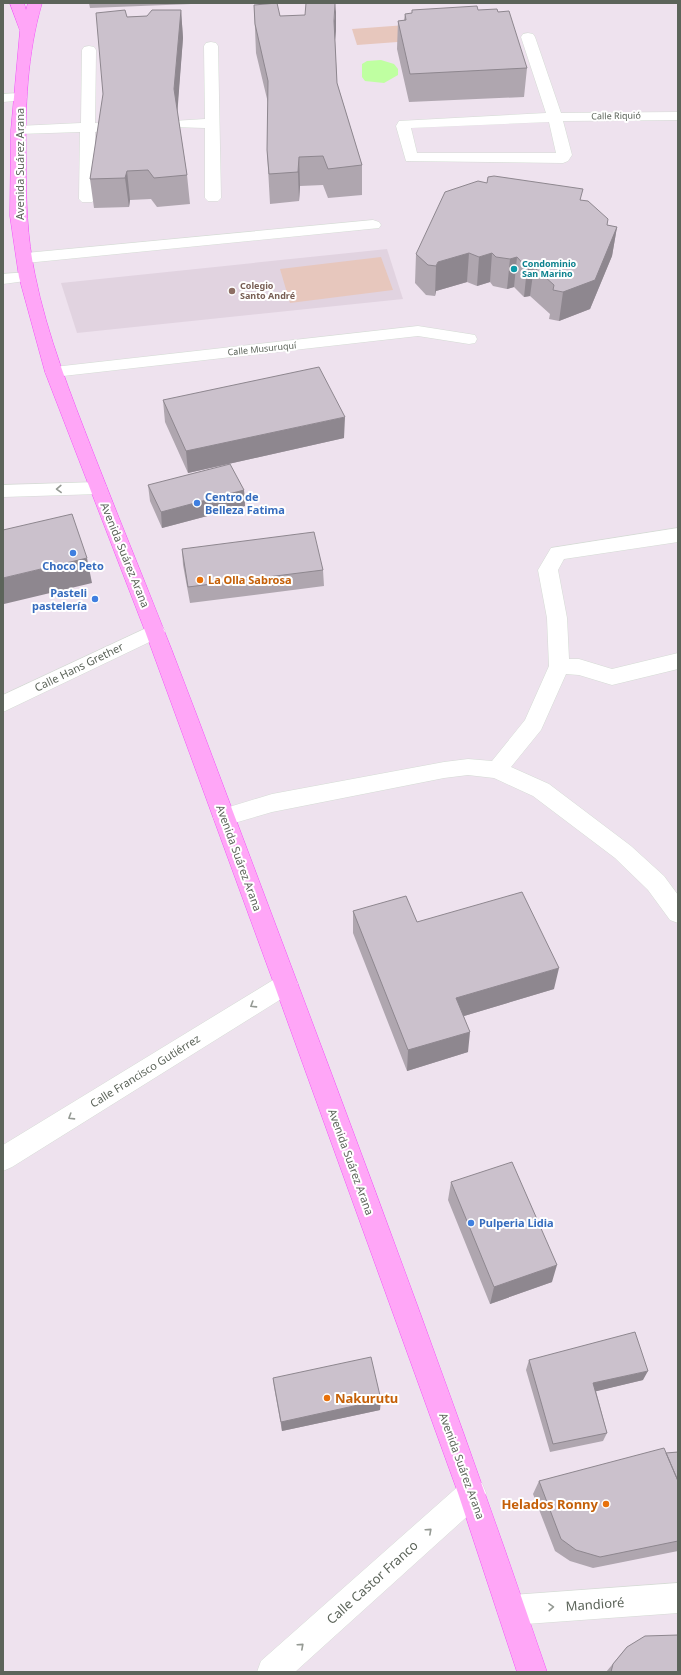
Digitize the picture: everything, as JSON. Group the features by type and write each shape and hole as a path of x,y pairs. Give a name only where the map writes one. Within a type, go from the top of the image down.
{"main road":[{"name":"Avenida Suárez Arana","path":"17,3 27,31"},
{"name":"Avenida Suárez Arana","path":"35,3 12,98 18,130 18,216 26,267 54,372 155,631 286,984 472,1493 532,1672"},
{"path":"27,31 42,3"}],"street":[{"path":"528,37 554,117"},
{"path":"210,46 213,198"},
{"path":"87,199 89,50"},
{"name":"Calle Riquió","path":"554,117 564,155 559,158 414,159 409,157 403,126 404,124 408,123 554,117 678,116"},
{"path":"178,124 212,123"},
{"path":"18,130 106,127"},
{"path":"3,279 26,267 373,225"},
{"name":"Calle Musuruquí","path":"54,372 418,331 469,339"},
{"path":"3,492 98,488"},
{"path":"497,770 534,724 559,666 558,618 548,570 558,554 678,535"},
{"name":"Calle Hans Grether","path":"3,704 155,631"},
{"path":"559,666 579,667 612,677 678,662"},
{"path":"224,818 272,803 444,770 468,767 497,770 541,790 623,852 656,883 678,913"},
{"name":"Calle Francisco Gutiérrez","path":"3,1158 286,984"},
{"name":"Calle Castor Franco","path":"272,1672 472,1493"},
{"name":"Mandioré","path":"512,1610 678,1598"}],"shaded area":[{"path":"406,25 411,41 357,45 352,29"},
{"path":"381,60 394,64 398,69 398,75 384,83 365,81 362,77 362,64 367,61"},
{"name":"Colegio Santo André","path":"387,249 403,299 77,333 61,283"},
{"path":"381,257 393,290 290,303 280,269"}],"building":[{"path":"277,3 280,16 305,15 306,3 335,3 334,21 337,83 362,165 328,169 323,156 299,157 298,172 269,174 267,150 268,81 255,24 254,5"},
{"path":"477,6 478,10 497,9 498,12 509,11 527,68 410,74 398,21 406,20 405,14 412,13 412,10"},
{"path":"125,10 127,17 147,16 152,10 181,10 174,89 187,175 154,178 148,170 127,171 125,178 90,179 103,94 96,13"},
{"name":"Condominio San Marino","path":"494,176 583,189 580,200 588,201 608,219 607,225 617,227 595,280 563,292 553,290 554,285 534,267 527,268 517,257 510,259 496,257 492,253 479,257 469,253 438,262 436,266 428,265 416,254 445,192 478,181 487,183 488,177"},
{"path":"319,367 345,417 186,451 163,400"},
{"path":"230,464 244,490 161,512 148,485"},
{"path":"72,514 87,558 3,578 3,530"},
{"path":"314,532 323,570 188,587 182,549"},
{"path":"522,892 559,968 456,998 470,1032 408,1050 353,911 406,896 417,922"},
{"path":"512,1162 557,1265 494,1287 451,1182"},
{"path":"635,1332 648,1371 593,1383 607,1433 553,1444 529,1360"},
{"name":"Nakurutu","path":"371,1357 381,1400 281,1422 273,1378"},
{"name":"Helados Ronny","path":"664,1448 678,1481 678,1541 600,1557 576,1550 561,1539 539,1481"},
{"path":"678,1452 678,1481 666,1453"},
{"path":"678,1635 678,1672 611,1672 613,1664 627,1647 645,1636"}],"place":[{"name":"Condominio San Marino","path":"514,269"},
{"name":"Colegio Santo André","path":"232,291"},
{"name":"Centro de Belleza Fatima","path":"197,503"},
{"name":"Choco Peto","path":"73,553"},
{"name":"La Olla Sabrosa","path":"200,580"},
{"name":"Pasteli pastelería","path":"95,599"},
{"name":"Pulperia Lidia","path":"471,1223"},
{"name":"Nakurutu","path":"327,1398"},
{"name":"Helados Ronny","path":"606,1504"}]}
